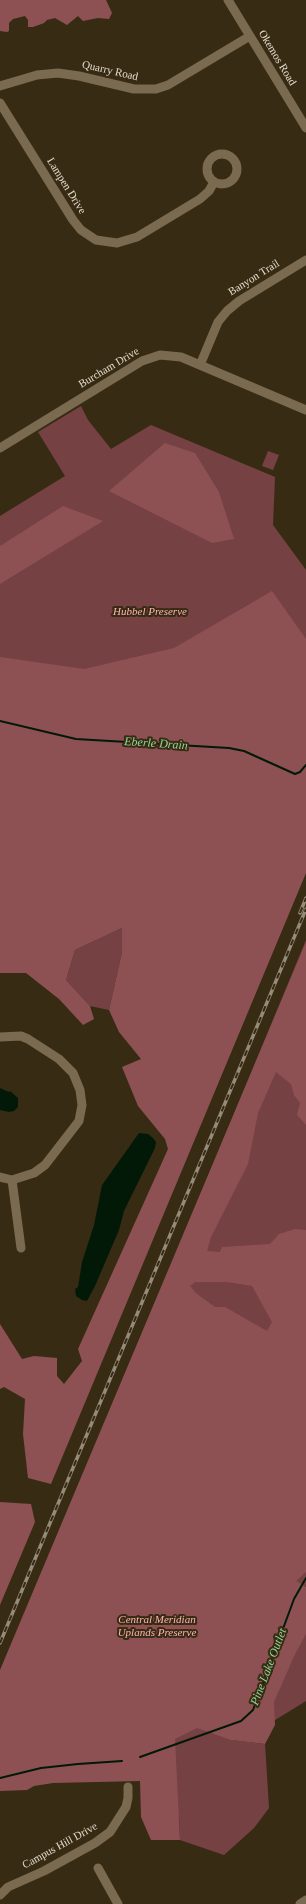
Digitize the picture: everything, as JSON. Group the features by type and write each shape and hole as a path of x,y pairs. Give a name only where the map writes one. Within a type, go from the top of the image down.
{"street":[{"name":"Okemos Road","path":"228,0 306,128"},
{"name":"Quarry Road","path":"0,86 37,75 58,73 79,76 134,89 156,89 168,85 250,36"},
{"name":"Lampen Drive","path":"0,103 73,220 85,234 96,240 117,243 137,237 200,199 209,191 214,182"},
{"name":"Banyon Trail","path":"200,365 218,322 227,311 239,301 306,260"},
{"name":"Burcham Drive","path":"0,448 148,358 160,355 174,356 200,365 306,410"},
{"path":"0,1037 21,1036 28,1038 59,1059 73,1073 80,1090 82,1105 79,1121 45,1165 34,1173 12,1180 0,1177"},
{"path":"12,1180 21,1248"},
{"name":"Campus Hill Drive","path":"0,1895 8,1887 44,1871 95,1843 110,1832 126,1807 128,1787"},
{"path":"98,1868 118,1904"},
{"path":"300,1904 306,1900"}],"green space":[{"path":"0,0 106,0 112,13 109,19 98,18 83,21 78,16 67,25 55,18 33,27 28,27 28,20 25,16 13,19 9,23 9,31 7,32 0,31"},
{"name":"Hubbel Preserve","path":"81,406 88,420 111,449 151,425 275,477 273,525 306,570 306,694 0,947 0,516 65,476 38,432"},
{"path":"165,443 195,453 219,492 234,539 212,543 109,491"},
{"path":"268,451 279,455 273,470 262,466"},
{"path":"63,506 103,521 0,584 0,546"},
{"path":"272,591 306,639 306,873 51,1484 28,1478 23,1434 25,1399 4,1387 0,1389 0,1324 22,1359 34,1356 57,1358 57,1376 64,1384 82,1361 78,1349 168,1149 165,1139 138,1106 122,1067 141,1059 119,1032 109,1010 122,952 122,928 75,950 66,980 90,1006 94,1019 83,1025 59,999 26,973 0,973 0,657 84,669 174,648"},
{"path":"122,928 122,952 109,1010 90,1006 66,980 75,950"},
{"name":"Central Meridian Uplands Preserve","path":"306,940 306,1585 301,1601 306,1609 306,1701 267,1725 232,1740 265,1744 269,1808 254,1828 224,1855 180,1840 179,1817 141,1779 0,1679"},
{"name":"Central Meridian Uplands Preserve","path":"306,942 306,1125 297,1115 300,1103 294,1095 291,1084 276,1072 258,1113 248,1164 211,1237 207,1251 220,1252 222,1247 270,1244 279,1234 295,1229 306,1230 306,1572 296,1581 306,1587 306,1634 295,1654 274,1702 275,1725 265,1744 231,1740 197,1728 175,1739 180,1840 151,1840 141,1817 140,1781 53,1783 34,1786 27,1790 0,1791 0,1670","holes":["195,1282 227,1282 252,1286 272,1322 267,1331 225,1307 215,1307 197,1294 190,1286"]},
{"path":"0,1502 31,1504 35,1522 0,1605"}],"shaded area":[{"path":"0,1088 9,1092 10,1091 18,1098 18,1107 14,1111 9,1112 0,1110"},
{"path":"139,1133 148,1134 153,1138 156,1142 155,1148 124,1211 119,1230 95,1286 87,1301 82,1300 76,1296 75,1289 78,1287 82,1262 94,1225 102,1185"}],"waterway":[{"name":"Eberle Drain","path":"0,721 76,739 229,748 244,751 295,774 300,772 306,765"},
{"name":"Pine Lake Outlet","path":"140,1757 241,1721 253,1710 294,1599 306,1578"},
{"name":"Pine Lake Outlet","path":"0,1778 41,1768 122,1761"}],"railway":[{"path":"300,913 306,898"},
{"path":"0,1643 306,909"}]}
